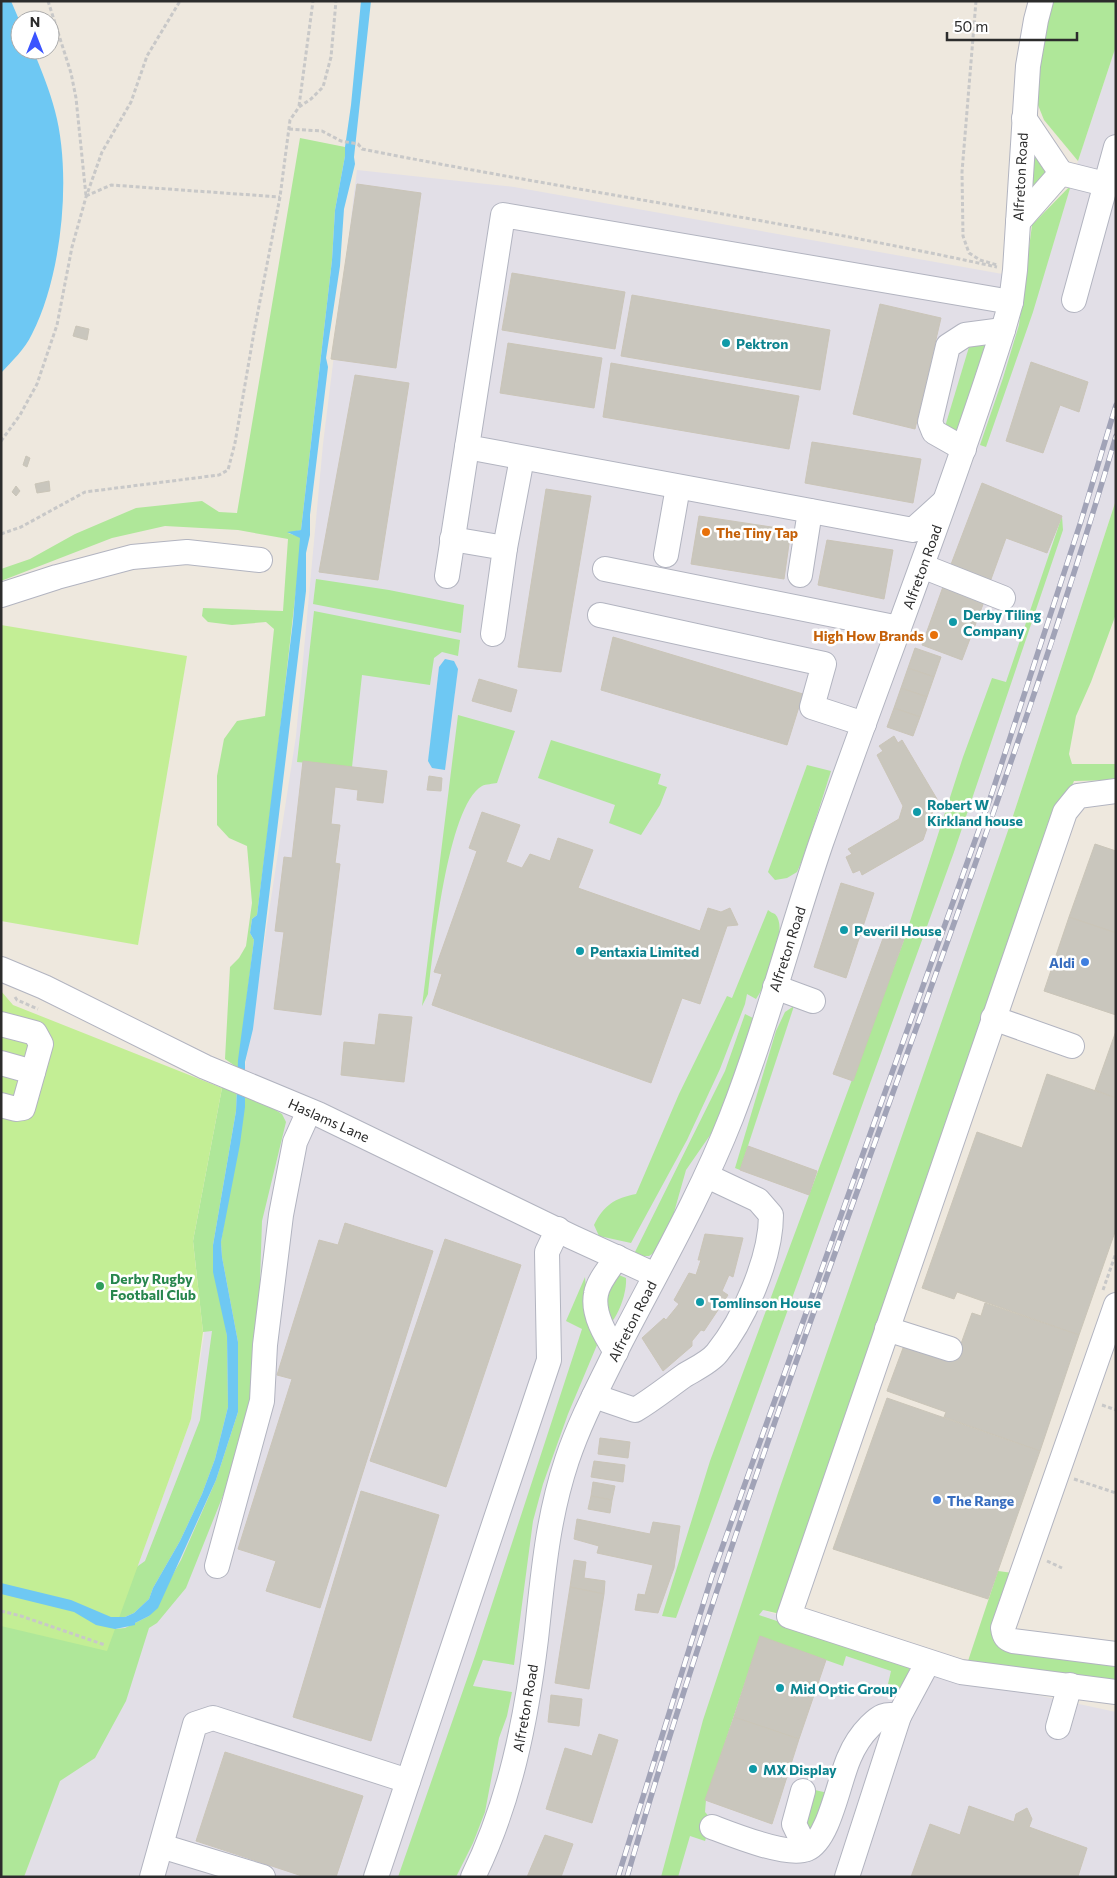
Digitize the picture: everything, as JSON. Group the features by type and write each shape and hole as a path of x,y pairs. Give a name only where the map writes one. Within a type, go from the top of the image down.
{"street":[{"name":"Alfreton Road","path":"473,1877 494,1830 507,1793 517,1754 526,1713 547,1542 554,1505 568,1457 594,1396 707,1176 732,1115 821,845 947,499 1003,330 1011,302 1031,47 1041,1"},
{"path":"1024,118 1060,173 1105,184"},
{"path":"1074,300 1116,147"},
{"path":"1018,222 1060,173"},
{"path":"446,576 503,215 1011,302"},
{"path":"964,450 934,432 930,422 948,346 965,335 1003,330"},
{"path":"467,448 913,530 947,499"},
{"path":"493,634 505,548 522,458"},
{"path":"666,555 678,487"},
{"path":"800,575 810,511"},
{"path":"452,538 505,548"},
{"path":"1,595 57,577 132,557 187,552 260,560"},
{"path":"922,566 1003,598"},
{"path":"605,569 899,628"},
{"path":"600,615 824,664 812,707 864,724"},
{"path":"1116,791 1078,796 1065,812 789,1616 961,1672 1116,1692"},
{"name":"Haslams Lane","path":"1,969 205,1067 309,1111 570,1228 617,1257 655,1274"},
{"path":"775,988 813,1001"},
{"path":"994,1018 1072,1046"},
{"path":"1,1024 35,1033 41,1044 23,1108 16,1110 1,1105"},
{"path":"1,1063 33,1072"},
{"path":"217,1566 262,1401 265,1345 281,1215 295,1142 309,1111"},
{"path":"594,1396 635,1410 716,1355 741,1316 750,1298 765,1254 771,1226 771,1215 758,1200 707,1176"},
{"path":"376,1877 549,1360 547,1252 570,1228"},
{"path":"616,1352 604,1333 596,1310 596,1294 604,1275 617,1257"},
{"path":"1116,1305 1108,1352 1057,1474 1003,1628 1008,1640 1116,1654"},
{"path":"887,1329 950,1349"},
{"path":"847,1877 899,1716 928,1662"},
{"path":"1058,1727 1070,1685"},
{"path":"712,1827 784,1851 806,1849 816,1844 825,1831 848,1758 856,1743 877,1719 888,1713 899,1716"},
{"path":"152,1877 195,1724 213,1718 408,1781"},
{"path":"803,1791 794,1824 806,1849"},
{"path":"161,1846 263,1877"}],"path":[{"path":"48,1 71,73 76,98 86,196"},
{"path":"1,441 20,415 37,384 54,333 72,247 86,196 102,152 131,102 147,56 180,1"},
{"path":"299,107 313,1"},
{"path":"1,534 21,527 85,492 219,475 228,470 235,442 280,197 290,120 299,107 311,99 323,87 331,57 336,1"},
{"path":"976,1 962,172 963,236 969,253 980,260 1014,270"},
{"path":"289,129 322,131 340,141 358,144 362,149 436,164 757,220 1014,270"},
{"path":"86,196 111,185 280,197"},
{"path":"1057,1474 1116,1493"},
{"path":"1,1611 105,1645"}],"shaded area":[{"path":"1116,46 1116,500 1012,819 763,1610 968,1680 1116,1712 1116,1877 24,1877 191,1419 296,736 323,444 357,170 514,187 1042,281 1078,161"}],"green space":[{"path":"1050,1 1116,1 1116,46 1078,161 1044,120 1034,95"},
{"path":"300,138 345,147 345,156 335,210 332,260 301,530 288,533 300,537 300,555 257,915 252,919 250,933 254,940 238,1068 225,1059 230,967 239,958 246,946 252,903 247,846 229,838 217,825 217,776 224,739 237,721 265,716 274,629 266,622 232,625 208,622 202,616 203,608 283,611 288,539 238,530 165,526 112,538 1,581 1,569 30,559 75,534 136,508 202,501 219,512 237,513"},
{"path":"1035,146 1049,169 1031,188"},
{"path":"1071,185 1033,312 986,447 980,445 1019,325 1032,225"},
{"path":"979,341 991,347 956,435 944,430 969,347"},
{"path":"1116,500 1116,614 1091,682 1076,716 1069,754 1072,764 1116,764 1116,780 1074,781 1041,853 971,1049 789,1616 763,1610 759,1615 902,1663 909,1668 909,1674 902,1689 888,1684 891,1671 846,1656 843,1666 760,1637 706,1800 705,1812 712,1820 705,1841 690,1836 678,1877 661,1877 703,1720 779,1490 1012,819"},
{"path":"1062,516 1063,530 954,852 676,1618 662,1616 710,1461 904,940 963,757 992,678 1006,682"},
{"path":"316,579 389,590 464,605 461,633 313,604"},
{"path":"314,611 460,640 458,656 442,652 434,658 430,685 362,675 352,767 297,762"},
{"path":"1,625 187,656 138,945 1,921"},
{"path":"458,715 515,731 497,783 482,786 470,799 460,821 444,882 428,994 422,1006"},
{"path":"551,740 661,774 658,784 667,787 660,805 641,835 609,823 615,805 538,778"},
{"path":"807,765 831,771 804,856 797,872 787,878 775,880 768,872"},
{"path":"768,910 775,914 779,921 780,930 772,963 756,999 747,994 745,1004 720,1069 687,1140 631,1243 599,1236 594,1225 606,1207 616,1200 636,1194 679,1094 727,996 732,998"},
{"name":"Derby Rugby Football Club","path":"1,991 13,1005 222,1088 193,1241 203,1332 191,1419 107,1651 1,1626"},
{"path":"794,1006 740,1170 735,1168 776,1031 785,1012"},
{"path":"745,1014 753,1018 754,1026 715,1128 686,1170 673,1216 655,1252 649,1256 633,1256 725,1071"},
{"path":"237,1085 236,1111 213,1245 227,1336 228,1407 215,1459 202,1494 180,1541 153,1588 149,1599 134,1613 125,1617 111,1617 1,1561 117,1581 145,1561 200,1420 212,1331 203,1332 193,1241 222,1088"},
{"path":"245,1092 282,1114 286,1122 262,1221 258,1343 251,1402 226,1488 186,1588 157,1623 149,1628 126,1701 95,1758 60,1781 24,1877 1,1877 1,1594 96,1625 115,1629 125,1628 149,1616 181,1560 216,1480 238,1412 238,1342 222,1257 221,1242"},
{"path":"613,1275 626,1278 626,1284 619,1309 609,1325 602,1289"},
{"path":"585,1277 589,1324 597,1345 568,1414 543,1484 533,1521 514,1665 483,1660 473,1686 512,1692 507,1716 499,1738 485,1812 473,1843 456,1877 398,1877 475,1656 582,1329 566,1321"},
{"path":"998,1571 1013,1573 994,1626 1116,1661 1116,1681 970,1663 968,1661"},
{"path":"815,1790 828,1793 816,1833 806,1830"}],"water":[{"path":"1,1 11,1 15,10 10,10 10,60 37,60 42,72 51,96 60,136 63,164 63,194 57,255 51,284 42,310 26,345 1,373"},
{"path":"361,1 371,1 354,157 355,164 344,209 340,266 326,358 328,367 310,515 310,535 306,553 306,591 253,1029 245,1062 245,1107 240,1144 221,1242 222,1257 238,1342 238,1412 216,1480 158,1608 149,1616 135,1623 135,1625 115,1629 96,1625 74,1612 1,1594 1,1583 71,1600 111,1617 125,1617 134,1613 149,1599 153,1588 180,1541 202,1494 215,1459 228,1407 227,1336 213,1272 213,1245 236,1111 238,1060 254,940 250,933 252,919 257,915 293,621 300,538 287,532 301,530 332,260 335,210 345,156"},
{"path":"445,659 454,661 458,669 445,770 432,768 428,761 439,667"}],"building":[{"path":"357,184 421,193 396,368 331,359"},
{"path":"512,273 625,292 615,349 502,330"},
{"name":"Pektron","path":"632,295 830,330 820,390 621,356"},
{"path":"880,304 941,318 915,429 853,414"},
{"path":"76,326 89,329 87,340 73,336"},
{"path":"508,343 602,358 594,408 500,393"},
{"path":"1031,362 1088,382 1079,412 1060,405 1043,453 1006,441"},
{"path":"611,363 799,396 789,449 603,417"},
{"path":"355,375 409,383 378,580 319,572"},
{"path":"812,442 921,459 913,503 805,483"},
{"path":"26,456 30,458 27,467 23,465"},
{"path":"49,481 50,491 37,493 35,484"},
{"path":"982,483 1062,516 1047,553 1006,538 990,582 950,567"},
{"path":"16,486 20,491 16,496 12,492"},
{"path":"546,489 591,496 561,672 518,667"},
{"path":"699,516 791,530 784,579 691,564"},
{"path":"827,540 893,550 884,599 818,585"},
{"name":"Derby Tiling Company","path":"944,584 985,599 962,660 922,645"},
{"path":"613,637 803,694 787,745 601,690"},
{"path":"915,648 941,657 934,677 908,668"},
{"path":"908,668 934,677 927,697 901,688"},
{"path":"479,679 517,690 511,712 472,701"},
{"path":"901,688 927,697 920,717 894,708"},
{"path":"894,708 920,717 913,736 887,727"},
{"name":"Robert W Kirkland house","path":"894,736 898,743 902,740 937,799 923,840 862,875 860,870 853,873 846,857 852,854 848,849 899,819 903,806 877,755 883,751 879,746"},
{"path":"303,761 387,771 383,803 357,800 358,790 335,787 331,824 340,825 335,863 340,864 321,1015 274,1009 284,932 275,931 284,857 292,858"},
{"path":"429,776 442,778 441,791 427,790"},
{"name":"Pentaxia Limited","path":"482,812 520,825 506,862 522,868 530,854 550,861 558,838 593,850 578,888 700,931 708,908 721,912 730,908 738,925 727,926 700,1004 682,998 651,1083 432,1005 442,974 434,972 477,851 469,848"},
{"path":"1095,844 1116,851 1116,933 1069,917"},
{"name":"Peveril House","path":"841,883 874,893 846,978 814,967"},
{"name":"Aldi","path":"1069,917 1116,933 1116,1015 1044,991"},
{"path":"885,933 904,939 853,1081 833,1074"},
{"path":"379,1014 412,1017 404,1082 341,1075 344,1042 375,1045"},
{"path":"1116,1031 1116,1098 1095,1090"},
{"path":"1047,1074 1116,1098 1116,1229 1079,1335 957,1292 954,1299 922,1288 977,1132 1022,1148"},
{"path":"748,1146 817,1171 809,1195 740,1170"},
{"path":"345,1223 433,1251 320,1608 266,1591 276,1561 238,1549 292,1379 277,1375 319,1240 338,1245"},
{"name":"Tomlinson House","path":"705,1234 743,1238 733,1277 729,1275 722,1291 728,1295 704,1331 701,1330 692,1341 692,1346 663,1371 642,1338 664,1318 666,1320 679,1304 674,1300 689,1273 696,1275 701,1260 698,1260"},
{"path":"445,1239 521,1265 446,1487 370,1461"},
{"path":"985,1303 1079,1335 1040,1451 944,1417 946,1412 887,1391 906,1340 957,1355 972,1313 981,1316"},
{"name":"The Range","path":"887,1398 1040,1451 988,1599 833,1549"},
{"path":"600,1438 630,1442 628,1458 598,1454"},
{"path":"594,1461 625,1465 623,1482 591,1477"},
{"path":"593,1482 615,1486 612,1500 591,1496"},
{"path":"361,1491 439,1515 371,1741 293,1717"},
{"path":"591,1496 612,1500 610,1513 588,1509"},
{"path":"577,1519 650,1534 653,1522 680,1526 674,1568 658,1613 635,1610 638,1594 645,1595 653,1565 597,1553 599,1546 574,1539"},
{"path":"574,1560 586,1562 584,1578 605,1581 604,1594 570,1587"},
{"path":"570,1587 604,1594 589,1689 555,1683"},
{"name":"Mid Optic Group","path":"760,1636 826,1660 799,1739 734,1717"},
{"path":"551,1695 582,1699 579,1726 548,1722"},
{"name":"MX Display","path":"734,1717 799,1739 772,1824 705,1800"},
{"path":"599,1734 618,1740 592,1823 546,1809 565,1748 592,1756"},
{"path":"225,1752 363,1796 336,1877 305,1877 196,1841"},
{"path":"969,1806 1014,1822 1016,1814 1027,1808 1032,1819 1029,1827 1087,1848 1078,1876 1081,1877 911,1877 930,1824 960,1835"},
{"path":"545,1835 573,1844 561,1877 527,1877"}],"railway":[{"path":"618,1877 712,1576 991,796 1081,521 1116,405"},
{"path":"627,1877 664,1755 743,1513 1020,736 1060,616 1116,436"}],"place":[{"name":"Pektron","path":"726,343"},
{"name":"The Tiny Tap","path":"706,532"},
{"name":"Derby Tiling Company","path":"953,622"},
{"name":"High How Brands","path":"934,635"},
{"name":"Robert W Kirkland house","path":"917,812"},
{"name":"Peveril House","path":"844,930"},
{"name":"Pentaxia Limited","path":"580,951"},
{"name":"Aldi","path":"1085,962"},
{"name":"Derby Rugby Football Club","path":"100,1286"},
{"name":"Tomlinson House","path":"700,1302"},
{"name":"The Range","path":"937,1500"},
{"name":"Mid Optic Group","path":"780,1688"},
{"name":"MX Display","path":"753,1769"}]}
